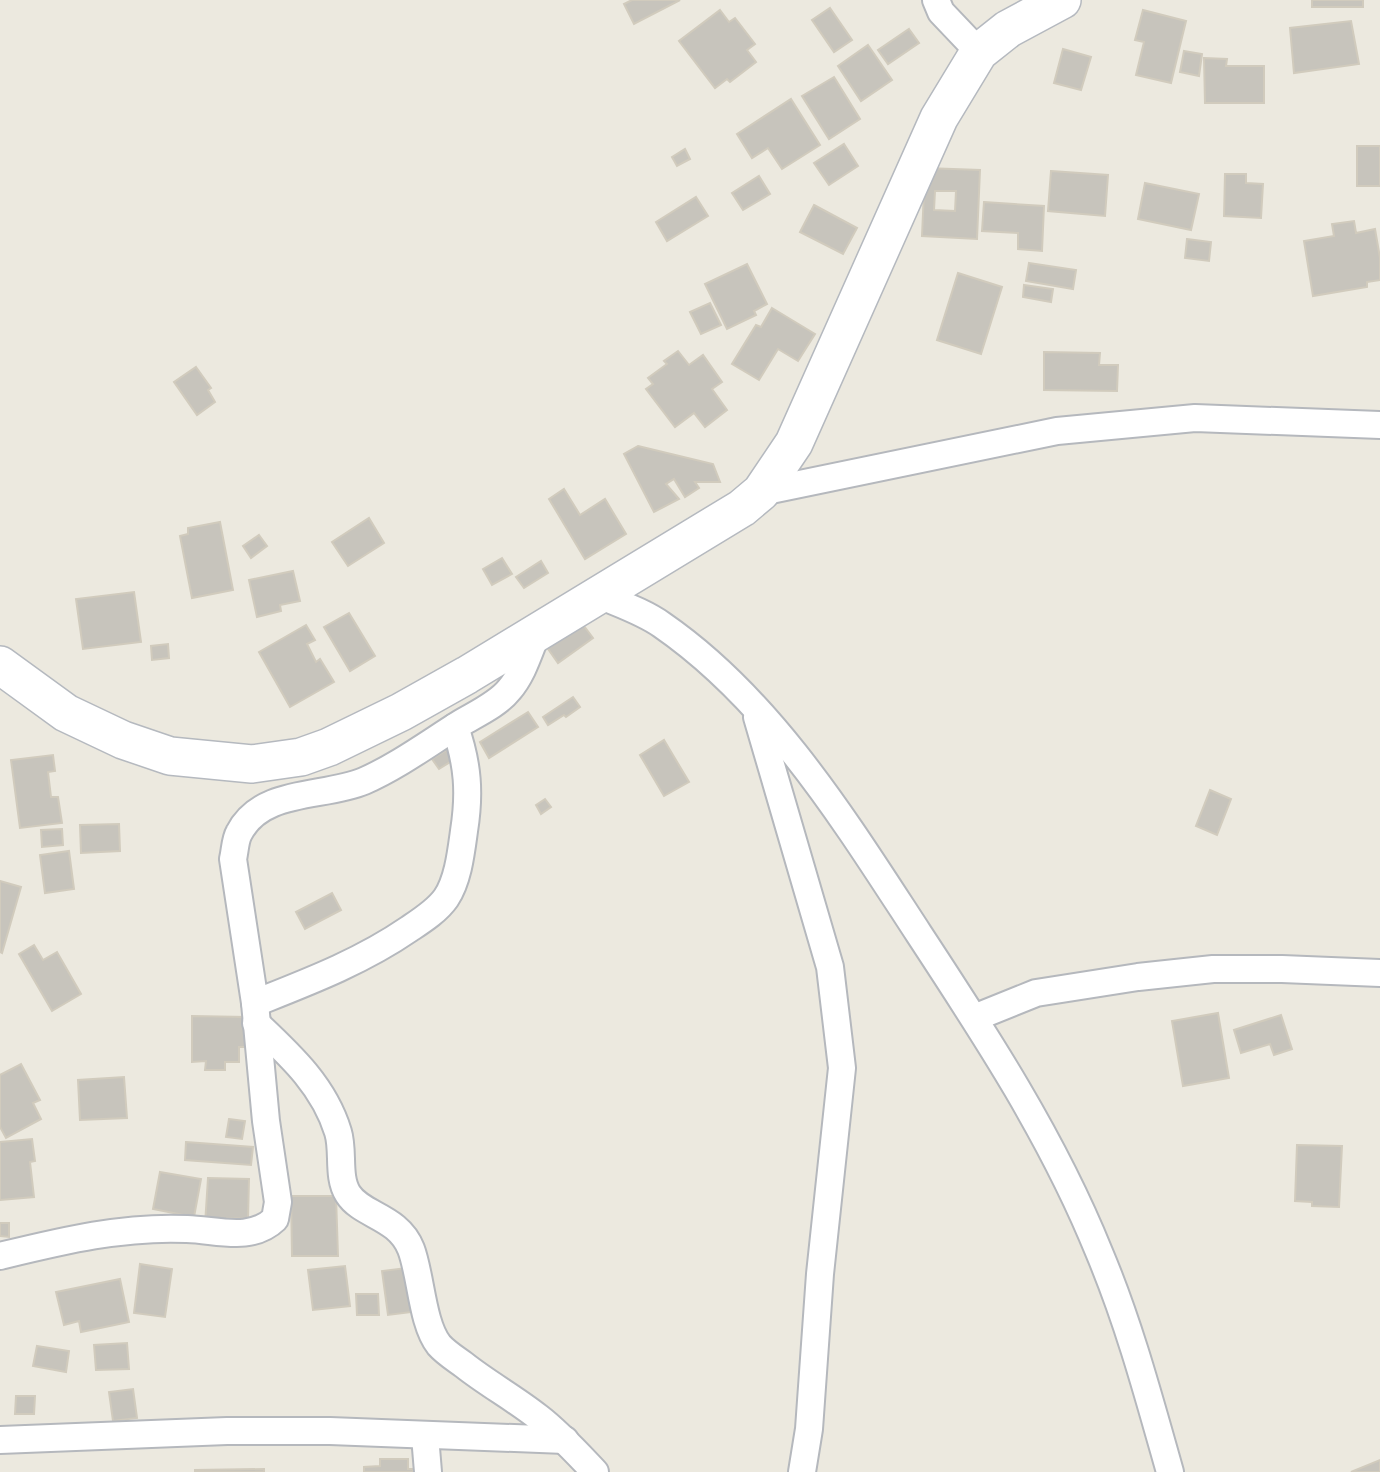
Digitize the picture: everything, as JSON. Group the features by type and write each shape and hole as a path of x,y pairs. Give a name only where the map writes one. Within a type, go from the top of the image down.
{"street":[{"path":"936,0 941,12 979,52"},
{"path":"0,665 66,713 123,740 170,755 252,764 301,757 329,747 401,712 742,508 761,492 794,443 939,118 979,52 1008,29 1062,0"},
{"path":"761,492 1057,431 1195,418 1380,425"},
{"path":"599,594 660,623 705,659 754,705 836,809 974,1018 1037,1119 1099,1251 1138,1361 1170,1472"},
{"path":"0,1256 112,1231 187,1228 237,1233 257,1232 275,1219 278,1202 266,1121 256,1013 233,859 238,835 248,820 264,808 289,798 361,782 455,727 508,692 522,672 537,633"},
{"path":"754,705 830,967 842,1068 820,1275 809,1429 802,1472"},
{"path":"256,1013 381,948 418,923 444,900 455,877 469,802 465,756 455,727"},
{"path":"974,1018 1036,993 1138,977 1213,969 1380,973"},
{"path":"256,1013 318,1089 339,1134 348,1195 397,1228 411,1248 426,1310 439,1344 481,1379 537,1416 565,1440 595,1472"},
{"path":"0,1440 228,1431 330,1431 565,1440"},
{"path":"425,1436 428,1472"}],"building":[{"path":"632,0 680,0 634,24 624,4"},
{"path":"1312,0 1363,0 1363,7 1312,7"},
{"path":"830,8 852,40 834,52 812,20"},
{"path":"720,10 729,22 735,18 755,44 747,50 756,62 730,82 727,79 715,88 679,41"},
{"path":"1143,10 1186,21 1171,83 1136,75 1144,42 1135,40"},
{"path":"1351,21 1359,64 1294,73 1290,28"},
{"path":"909,29 919,43 888,64 878,50"},
{"path":"868,45 892,80 861,101 838,66"},
{"path":"1063,49 1091,57 1081,90 1054,83"},
{"path":"1184,51 1202,54 1199,76 1180,72"},
{"path":"1204,58 1227,59 1226,66 1264,66 1264,103 1205,103"},
{"path":"834,77 860,119 829,139 802,96"},
{"path":"791,99 820,145 782,169 768,148 752,158 737,134"},
{"path":"844,144 858,166 829,185 814,163"},
{"path":"1357,146 1380,146 1380,186 1357,186"},
{"path":"685,149 690,159 677,166 672,157"},
{"path":"925,168 980,170 977,239 922,236","holes":["935,191 956,191 955,211 934,210"]},
{"path":"1051,171 1108,175 1105,216 1048,211"},
{"path":"1225,174 1246,174 1246,183 1263,184 1261,218 1224,216"},
{"path":"759,176 770,194 743,210 732,193"},
{"path":"1145,183 1199,194 1191,230 1138,219"},
{"path":"696,197 708,216 667,241 656,222"},
{"path":"984,202 1044,206 1042,251 1018,249 1018,233 982,231"},
{"path":"814,205 857,228 843,254 800,232"},
{"path":"1354,221 1356,233 1375,229 1380,258 1380,280 1367,282 1367,287 1313,296 1304,241 1334,236 1332,224"},
{"path":"1187,239 1211,242 1209,261 1185,258"},
{"path":"1029,263 1076,270 1073,289 1026,281"},
{"path":"747,264 767,304 754,311 756,315 727,329 705,284"},
{"path":"958,273 1002,287 981,354 937,340"},
{"path":"1024,285 1053,289 1051,302 1023,297"},
{"path":"710,303 721,325 701,334 690,312"},
{"path":"772,308 815,334 798,361 778,349 759,380 732,364 756,325 761,327"},
{"path":"678,351 689,365 703,355 722,382 712,389 727,410 705,427 694,413 675,427 646,389 653,384 648,378 667,364 664,361"},
{"path":"1044,352 1100,353 1099,365 1118,365 1117,391 1044,390"},
{"path":"196,367 211,388 208,390 215,402 197,415 174,382"},
{"path":"638,446 713,464 720,482 695,482 699,488 685,497 674,479 666,484 679,499 654,512 624,454"},
{"path":"564,489 580,515 605,499 626,534 585,559 549,499"},
{"path":"369,518 384,543 348,566 332,542"},
{"path":"220,522 233,590 192,598 180,536 188,534 188,528"},
{"path":"259,535 267,546 251,558 243,546"},
{"path":"502,558 512,574 492,585 483,569"},
{"path":"541,561 548,573 524,588 516,577"},
{"path":"293,571 300,601 280,605 281,611 257,617 249,580"},
{"path":"134,592 141,642 83,649 76,599"},
{"path":"349,613 375,656 350,671 324,627"},
{"path":"581,622 593,638 558,663 546,646"},
{"path":"306,625 315,640 307,644 316,662 320,659 334,682 290,707 259,652"},
{"path":"168,644 169,658 152,660 151,646"},
{"path":"573,697 580,707 548,725 543,717"},
{"path":"528,712 538,727 489,758 480,742"},
{"path":"664,740 689,782 664,796 640,755"},
{"path":"448,749 455,759 439,769 432,759"},
{"path":"53,755 55,771 48,772 51,797 58,797 62,823 20,828 11,760"},
{"path":"1210,790 1231,799 1217,835 1196,826"},
{"path":"545,799 551,807 541,814 536,805"},
{"path":"119,824 120,851 81,853 80,825"},
{"path":"62,829 63,845 42,847 41,830"},
{"path":"69,851 74,889 45,893 40,855"},
{"path":"0,881 21,887 2,953 0,952"},
{"path":"332,893 341,910 305,929 296,912"},
{"path":"34,945 43,960 57,952 81,994 52,1011 19,954"},
{"path":"1218,1013 1229,1078 1183,1086 1172,1021"},
{"path":"1281,1015 1292,1049 1274,1055 1270,1044 1241,1053 1234,1030"},
{"path":"192,1016 246,1017 246,1047 239,1047 239,1062 225,1062 225,1070 205,1070 206,1061 192,1062"},
{"path":"21,1064 40,1100 33,1103 41,1119 6,1138 0,1127 0,1075"},
{"path":"124,1077 127,1118 80,1120 78,1080"},
{"path":"229,1119 245,1121 242,1139 226,1137"},
{"path":"32,1139 35,1161 30,1162 34,1197 0,1200 0,1142"},
{"path":"186,1142 253,1147 251,1165 185,1160"},
{"path":"1297,1145 1342,1146 1339,1207 1312,1206 1312,1202 1295,1201"},
{"path":"160,1172 201,1179 194,1217 153,1209"},
{"path":"208,1178 249,1179 248,1219 227,1218 227,1226 205,1225"},
{"path":"291,1196 336,1196 338,1256 292,1256"},
{"path":"0,1223 9,1223 9,1237 0,1236"},
{"path":"140,1264 172,1269 165,1317 134,1313"},
{"path":"345,1266 350,1306 313,1310 308,1270"},
{"path":"406,1268 412,1312 388,1315 382,1271"},
{"path":"120,1279 129,1322 81,1332 79,1321 64,1325 56,1292"},
{"path":"356,1294 378,1294 379,1315 357,1315"},
{"path":"127,1343 129,1369 96,1370 94,1345"},
{"path":"37,1346 69,1351 66,1372 33,1366"},
{"path":"133,1389 137,1418 113,1421 109,1392"},
{"path":"16,1396 35,1396 34,1414 15,1414"},
{"path":"380,1459 408,1459 408,1469 413,1469 413,1472 364,1472 364,1467 380,1466"},
{"path":"1380,1460 1380,1472 1351,1472"},
{"path":"264,1469 264,1472 195,1472 195,1470"}]}
